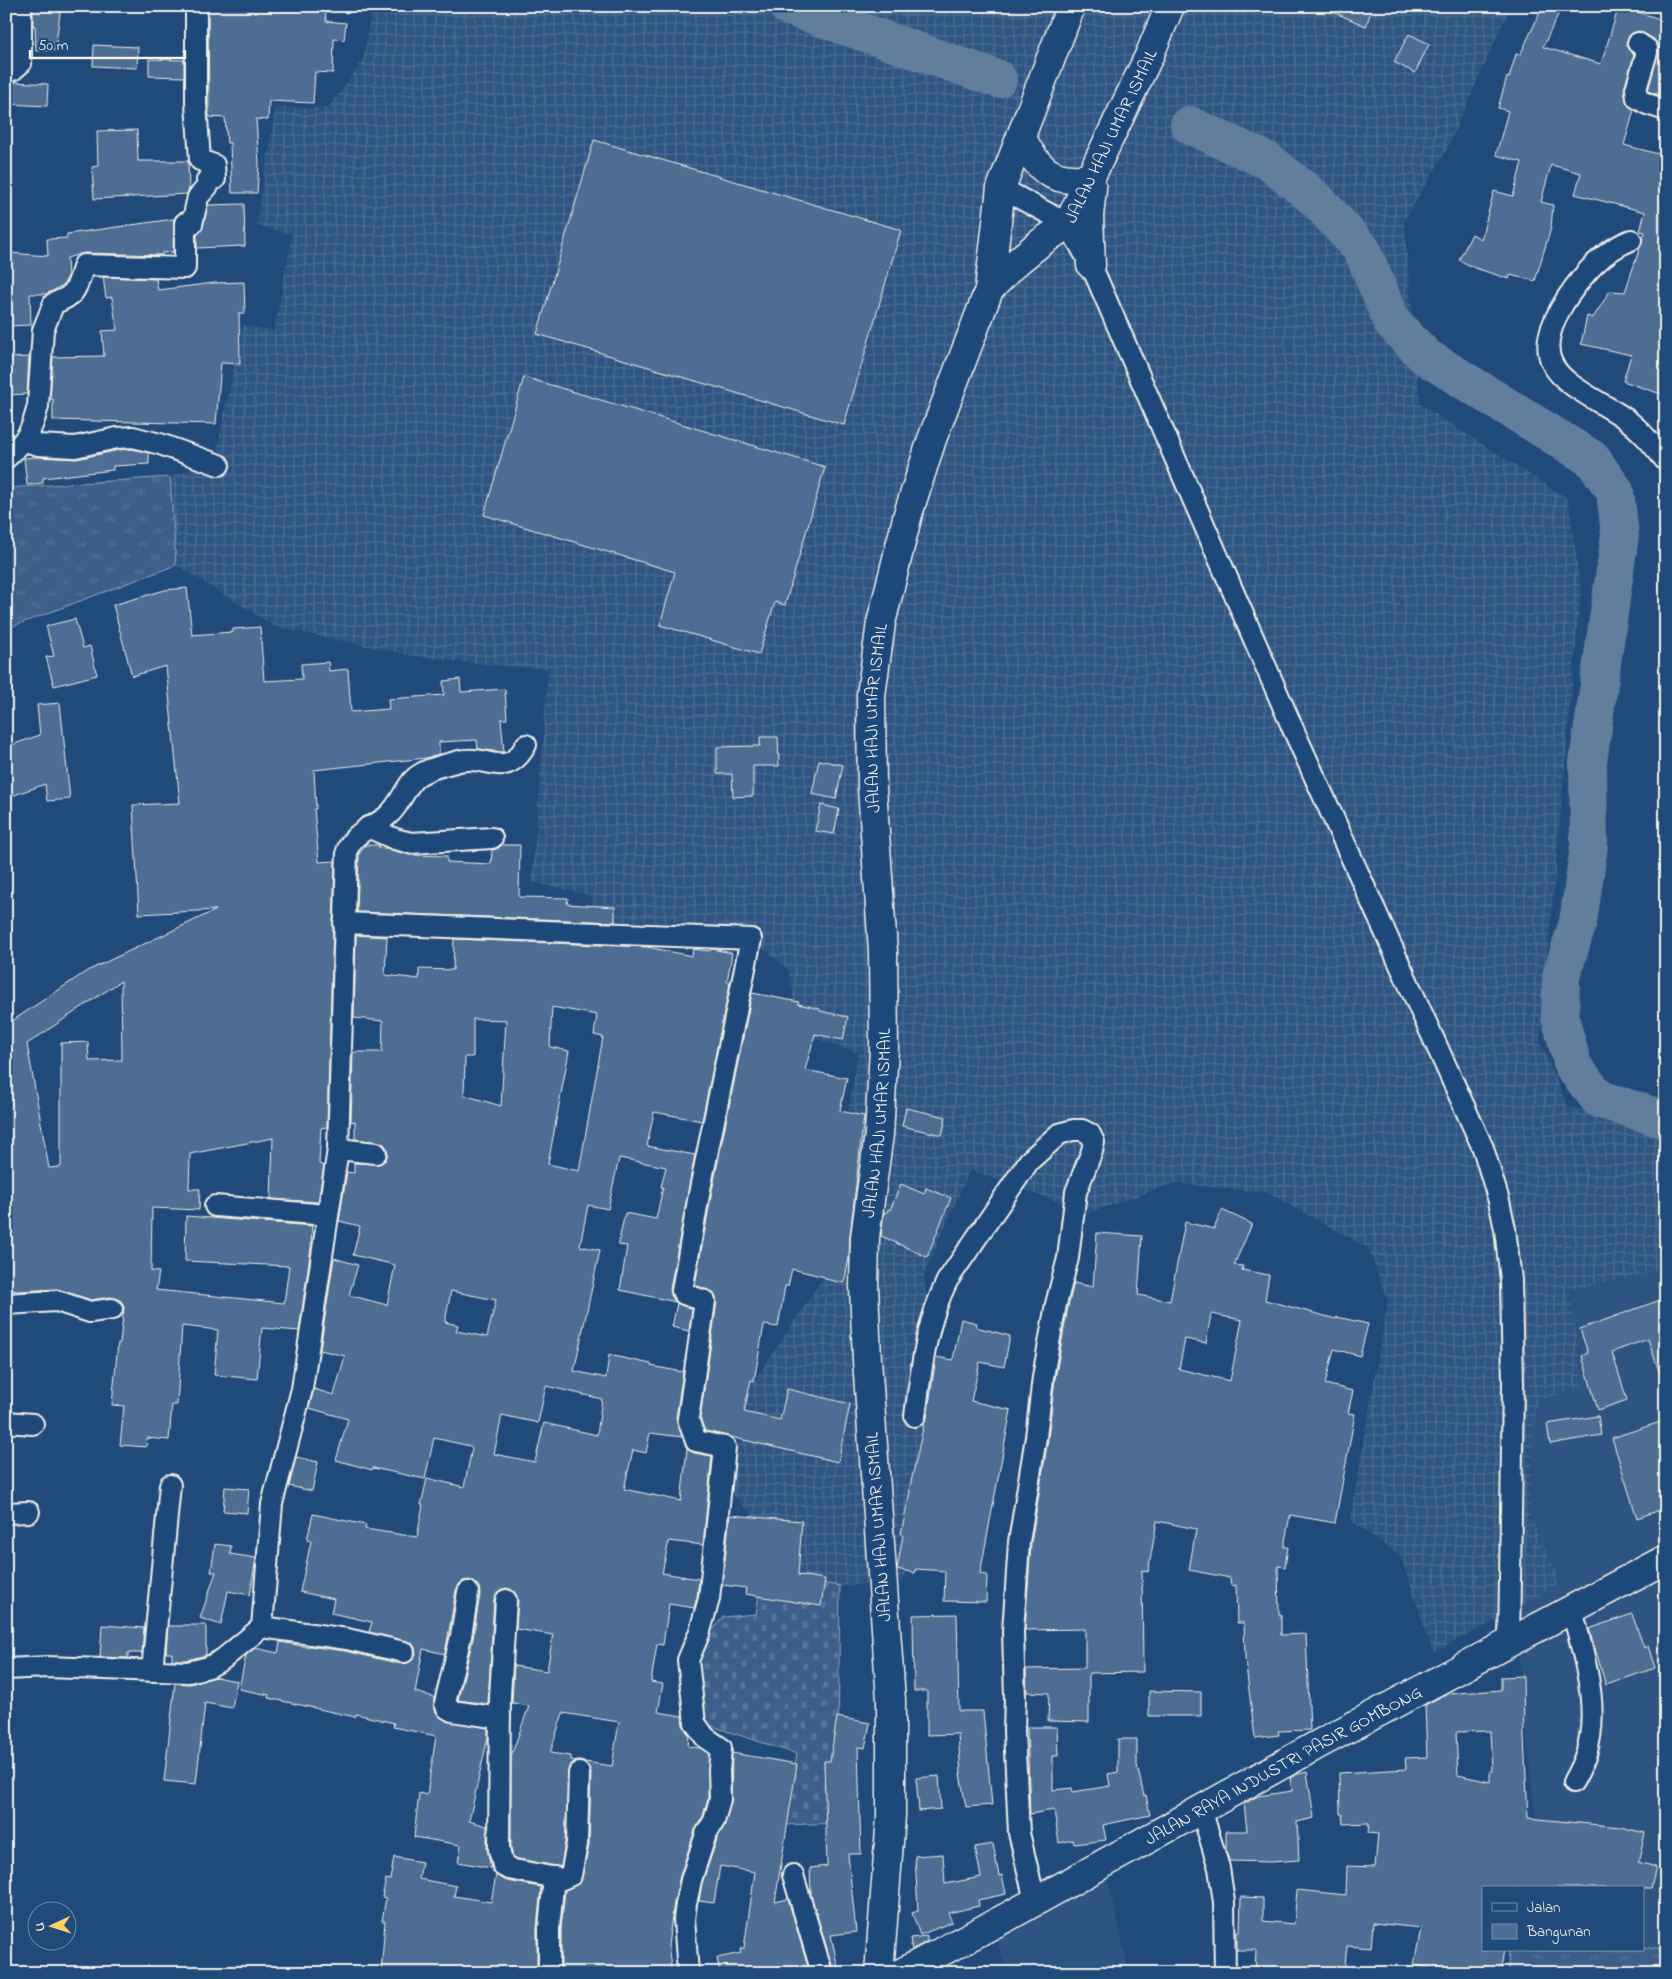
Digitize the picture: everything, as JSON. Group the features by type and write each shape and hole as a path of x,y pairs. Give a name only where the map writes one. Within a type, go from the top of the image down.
{"main road":[{"name":"JALAN HAJI UMAR ISMAIL","path":"988,290 1040,243 1068,224 1149,56 1170,6"},
{"name":"JALAN HAJI UMAR ISMAIL","path":"879,1973 891,1816 891,1700 866,1360 864,1286 865,1237 879,1134 884,1049 883,952 872,788 871,695 881,622 908,514 932,439 988,290 1001,188 1070,11"},
{"path":"1024,130 1034,160 1042,169 1053,175 1065,179 1094,168 1089,216 1091,265"},
{"name":"JALAN RAYA INDUSTRI PASIR GOMBONG","path":"901,1973 1666,1559"}],"street":[{"path":"6,72 21,64 21,6"},
{"path":"6,458 25,441 32,427 38,406 42,330 54,303 68,298 76,288 84,265 184,269 186,266 186,223 192,224 198,197 208,186 207,180 215,179 214,165 200,160 196,104 196,6"},
{"path":"1638,43 1647,49 1648,52 1636,89 1637,98 1647,104 1666,110"},
{"path":"1001,188 1068,224 1091,265 1293,729 1483,1148 1501,1210 1511,1280 1513,1384 1508,1643"},
{"path":"1631,240 1615,246 1603,256 1589,269 1575,287 1553,321 1549,339 1550,357 1554,368 1565,381 1580,392 1622,416 1645,434 1666,461"},
{"path":"25,441 38,445 75,448 117,438 133,437 160,444 219,465"},
{"path":"262,1627 272,1504 302,1388 338,1149 347,851 355,837 390,814 413,781 425,772 465,760 506,764 520,755 526,745"},
{"path":"368,827 395,839 411,843 492,838"},
{"path":"344,923 751,939 700,1188 682,1291 684,1294 706,1301 688,1419 696,1441 725,1447 709,1599 700,1634 688,1660 695,1723 705,1737 721,1748 719,1770 720,1799 714,1821 706,1834 691,1880 686,1904 684,1919 688,1973"},
{"path":"915,1416 926,1339 938,1299 947,1281 1030,1161 1059,1134 1073,1130 1082,1130 1090,1134 1094,1142 1076,1192 1070,1251 1056,1304 1043,1377 1041,1402 1021,1533 1013,1632 1014,1731 1019,1833 1035,1901"},
{"path":"338,1149 376,1153"},
{"path":"215,1206 328,1215"},
{"path":"6,1304 58,1301 90,1312 112,1309"},
{"path":"6,1422 33,1424"},
{"path":"152,1671 170,1485"},
{"path":"6,1513 29,1512"},
{"path":"468,1592 462,1636 445,1703 447,1708 452,1711 500,1718"},
{"path":"506,1600 500,1696 499,1849 500,1860 503,1866 509,1869 554,1877 568,1878 572,1874 577,1844 579,1773"},
{"path":"1572,1609 1592,1690 1590,1736 1586,1753 1573,1782"},
{"path":"6,1668 47,1667 188,1672 209,1667 262,1627 347,1638 404,1652"},
{"path":"1202,1809 1219,1868 1223,1894 1225,1973"},
{"path":"793,1874 822,1973"},
{"path":"549,1973 549,1928 554,1877"}],"shaded area":[{"path":"372,6 1511,6 1446,151 1404,221 1420,404 1568,499 1581,589 1540,1042 1568,1107 1666,1126 1666,1270 1570,1290 1584,1387 1536,1401 1529,1514 1561,1582 1514,1611 1433,1653 1401,1557 1350,1520 1388,1301 1368,1248 1268,1193 1175,1183 1089,1213 970,1170 924,1274 931,1362 904,1582 840,1586 762,1574 768,1532 723,1484 744,1396 827,1272 828,1229 858,1053 800,1033 788,969 759,945 592,922 592,896 532,882 548,669 469,663 414,656 276,627 176,565 170,477 214,462 243,325 274,331 292,235 256,225 276,107 328,108 363,61"},
{"path":"1666,1270 1666,1951 1644,1947 1644,1886 1518,1886 1535,1817 1514,1611 1561,1582 1529,1514 1536,1401 1584,1386 1570,1290"},
{"path":"1104,1865 1130,1973 1007,1973 990,1918"}],"green space":[{"path":"170,477 176,565 8,628 12,662 6,664 6,488"},
{"path":"762,1574 840,1586 837,1823 785,1825 797,1754 699,1722 694,1654 723,1617 756,1614"},
{"path":"1644,1947 1666,1951 1666,1973 1508,1973 1509,1952 1644,1952"}],"building":[{"path":"37,6 61,6 55,50 36,51 33,8"},
{"path":"208,6 325,6 326,21 346,23 344,40 334,39 333,73 315,72 313,103 269,101 268,120 256,119 259,163 257,193 232,193 230,143 227,143 225,118 209,117"},
{"path":"1319,6 1373,6 1366,26"},
{"path":"1543,6 1562,6 1543,47 1601,64 1619,6 1666,21 1666,97 1648,91 1659,49 1654,39 1639,31 1632,33 1626,42 1628,49 1634,55 1624,90 1627,104 1634,110 1624,145 1666,156 1666,379 1661,394 1623,381 1631,355 1581,344 1587,316 1593,318 1610,291 1625,292 1645,232 1640,231 1645,212 1575,194 1581,173 1551,165 1541,202 1553,205 1551,228 1535,281 1510,275 1509,279 1475,268 1459,260 1472,234 1481,239 1494,191 1513,196 1522,162 1496,155 1508,111 1498,108 1516,54 1520,55"},
{"path":"1409,34 1429,44 1415,73 1394,62"},
{"path":"94,45 138,47 137,68 93,66"},
{"path":"149,59 184,60 184,77 149,76"},
{"path":"14,82 48,84 47,106 6,104 6,84"},
{"path":"137,130 138,161 188,161 189,189 187,194 94,199 92,167 98,166 97,131"},
{"path":"594,140 901,230 844,425 537,334"},
{"path":"244,204 245,246 197,248 197,235 203,227 208,205"},
{"path":"174,219 173,252 162,253 162,255 84,253 67,258 68,277 63,285 47,294 30,294 31,325 6,326 6,294 8,294 10,253 48,256 47,239 67,238 67,234"},
{"path":"103,277 156,279 158,290 214,283 244,282 245,313 239,313 240,364 221,363 216,424 53,420 53,399 50,399 53,357 104,356 102,331 117,330 112,297 106,298"},
{"path":"29,357 27,394 6,395 6,358"},
{"path":"524,377 825,467 785,605 775,602 759,654 660,625 675,572 484,515"},
{"path":"132,449 149,453 149,464 113,466 113,470 43,478 43,483 27,485 24,458 77,459"},
{"path":"187,588 192,635 233,632 233,629 260,627 264,681 302,679 301,664 328,662 329,671 348,669 351,712 389,709 388,699 444,695 443,681 460,679 461,692 505,689 507,719 501,719 504,752 478,749 477,740 439,742 439,754 426,758 314,770 316,809 314,809 319,862 335,861 327,1127 321,1128 319,1164 324,1166 318,1202 271,1199 273,1138 190,1154 189,1189 200,1189 199,1210 152,1208 151,1271 159,1272 156,1290 284,1303 289,1266 185,1261 186,1216 312,1226 311,1248 299,1331 262,1328 257,1379 214,1375 218,1330 182,1326 177,1405 172,1405 169,1440 147,1438 146,1447 120,1445 124,1406 112,1405 118,1343 120,1343 124,1307 121,1301 111,1297 91,1300 57,1289 18,1291 6,1289 6,1025 87,971 216,910 139,914 133,805 180,803 166,666 132,676 113,605 165,590","holes":["121,981 122,1060 89,1061 88,1042 61,1043 61,1167 49,1168 27,1044"]},
{"path":"75,619 83,648 90,646 97,675 54,686 46,657 54,656 46,626"},
{"path":"60,703 70,799 47,801 45,784 6,798 6,747 40,735 37,705"},
{"path":"760,737 778,737 779,766 753,766 753,796 733,797 732,774 717,774 717,747 760,746"},
{"path":"819,760 843,765 836,799 812,794"},
{"path":"821,805 839,809 834,834 815,831"},
{"path":"365,845 379,845 379,848 386,848 409,855 447,856 447,862 491,864 492,850 502,845 520,845 519,897 568,898 567,904 615,907 615,922 357,912 359,854"},
{"path":"356,935 387,937 385,975 419,979 419,969 453,970 454,939 647,947 692,956 693,949 709,951 712,949 732,953 727,982 730,982 729,989 702,1121 654,1112 647,1146 695,1155 670,1289 672,1297 676,1302 620,1290 627,1246 618,1245 625,1213 656,1219 666,1167 619,1158 608,1209 588,1205 580,1246 600,1250 574,1371 606,1378 609,1355 683,1372 676,1418 682,1437 650,1433 646,1453 633,1450 624,1489 681,1501 687,1449 694,1453 712,1456 703,1545 669,1541 662,1573 699,1579 697,1597 694,1608 669,1604 663,1645 657,1644 651,1682 663,1684 658,1712 682,1716 683,1725 689,1735 688,1746 700,1748 709,1754 708,1798 703,1816 695,1830 680,1876 674,1902 668,1945 672,1973 561,1973 561,1929 565,1890 581,1882 589,1846 591,1773 589,1767 581,1761 612,1766 619,1722 563,1713 550,1753 571,1756 571,1760 579,1761 574,1762 569,1767 565,1843 561,1867 513,1858 511,1848 511,1756 529,1706 512,1703 514,1666 547,1671 553,1635 516,1629 518,1600 512,1590 506,1588 500,1590 494,1599 488,1704 458,1700 473,1639 480,1594 479,1587 470,1580 463,1581 456,1590 445,1654 423,1649 415,1692 434,1697 436,1712 446,1721 488,1728 488,1737 469,1821 487,1826 487,1849 491,1868 458,1862 461,1845 414,1837 419,1793 427,1795 436,1736 393,1727 394,1723 356,1714 355,1717 268,1698 269,1695 239,1689 246,1655 255,1648 278,1653 280,1642 345,1651 401,1664 412,1660 416,1654 412,1643 369,1632 372,1622 331,1613 334,1599 300,1592 311,1541 307,1540 313,1514 366,1525 365,1529 417,1537 427,1478 464,1487 472,1448 434,1438 425,1479 373,1468 372,1470 336,1460 348,1419 309,1408 314,1389 334,1395 345,1356 320,1350 334,1258 358,1265 349,1295 387,1305 395,1265 353,1255 360,1226 339,1221 347,1172 354,1173 354,1163 380,1164 388,1154 387,1148 383,1143 355,1139 355,1121 351,1122 353,1052 382,1052 383,1021 354,1018","holes":["552,1007 597,1015 594,1035 603,1037 579,1171 548,1164 569,1051 550,1047","473,1019 506,1020 501,1106 464,1095 465,1057 473,1057","451,1291 496,1300 487,1337 456,1331 458,1325 445,1322","546,1386 602,1399 597,1435 544,1423 535,1462 494,1454 502,1415 538,1423"]},
{"path":"752,993 799,1002 798,1004 820,1009 820,1011 848,1017 843,1040 815,1034 805,1070 847,1078 840,1111 864,1116 849,1258 844,1283 792,1269 788,1286 785,1286 778,1327 764,1325 754,1381 751,1380 744,1412 780,1420 787,1389 850,1404 838,1462 705,1431 700,1418 717,1302 713,1292 695,1285"},
{"path":"906,1108 946,1117 942,1135 902,1126"},
{"path":"901,1184 924,1194 926,1188 951,1198 927,1257 881,1236 884,1212 887,1213 888,1209 890,1210"},
{"path":"1222,1210 1252,1224 1234,1265 1243,1266 1242,1270 1269,1275 1265,1300 1336,1319 1337,1317 1368,1324 1360,1356 1334,1349 1325,1384 1353,1391 1348,1413 1355,1414 1335,1523 1290,1515 1284,1547 1288,1547 1285,1567 1278,1566 1281,1635 1306,1634 1310,1730 1278,1731 1279,1735 1255,1738 1245,1658 1244,1623 1237,1623 1236,1585 1231,1586 1230,1578 1189,1570 1196,1529 1157,1521 1148,1572 1142,1570 1143,1672 1089,1673 1089,1722 1048,1721 1049,1693 1027,1692 1026,1669 1085,1668 1085,1629 1025,1630 1031,1543 1048,1439 1055,1379 1074,1283 1093,1287 1097,1233 1142,1236 1138,1295 1170,1301 1185,1222 1214,1229","holes":["1211,1314 1242,1320 1230,1381 1179,1369 1185,1339 1206,1343"]},
{"path":"1666,1298 1666,1383 1663,1383 1648,1339 1612,1352 1627,1400 1598,1410 1582,1356 1588,1353 1580,1329"},
{"path":"677,1303 692,1309 689,1331 672,1327"},
{"path":"961,1319 977,1323 976,1327 1010,1336 1004,1367 980,1362 971,1401 1011,1410 980,1574 987,1575 986,1602 944,1601 945,1571 916,1569 915,1573 897,1569 903,1535 901,1534 924,1424 927,1418 936,1357 953,1360"},
{"path":"1598,1416 1601,1435 1550,1444 1547,1424"},
{"path":"1666,1420 1666,1508 1637,1518 1612,1438"},
{"path":"296,1457 318,1462 312,1491 289,1486"},
{"path":"225,1487 249,1489 247,1513 223,1511"},
{"path":"730,1515 802,1521 798,1575 825,1579 821,1606 745,1594 746,1588 722,1585"},
{"path":"215,1544 231,1546 230,1554 256,1558 250,1595 228,1591 221,1625 200,1618 216,1572 211,1572"},
{"path":"957,1614 959,1711 983,1711 992,1805 966,1807 960,1774 958,1734 927,1735 927,1691 914,1691 913,1615"},
{"path":"1632,1614 1644,1648 1648,1646 1655,1668 1606,1685 1589,1629"},
{"path":"102,1625 144,1628 142,1653 128,1653 128,1658 100,1657"},
{"path":"206,1625 206,1655 187,1660 172,1660 172,1653 166,1653 168,1626"},
{"path":"1523,1676 1528,1818 1620,1827 1645,1833 1638,1862 1656,1867 1651,1888 1644,1888 1644,1886 1482,1886 1482,1952 1504,1952 1500,1973 1451,1973 1414,1965 1421,1928 1373,1923 1371,1948 1347,1946 1344,1973 1255,1973 1256,1950 1237,1950 1237,1931 1240,1931 1241,1897 1263,1898 1263,1921 1294,1924 1297,1890 1346,1895 1347,1866 1375,1867 1378,1834 1368,1833 1369,1823 1343,1824 1342,1814 1340,1814 1339,1773 1406,1769 1405,1758 1427,1757 1425,1705 1446,1694 1501,1690 1501,1677","holes":["1490,1731 1492,1771 1490,1771 1490,1782 1458,1775 1456,1732"]},
{"path":"215,1677 237,1681 232,1708 205,1703 196,1784 164,1781 175,1683 190,1684"},
{"path":"1149,1691 1201,1692 1201,1716 1149,1716"},
{"path":"837,1717 870,1723 865,1748 858,1747 861,1854 848,1854 856,1932 831,1935 839,1973 834,1973 811,1895 810,1868 827,1866 824,1761 830,1761"},
{"path":"1027,1727 1057,1727 1058,1756 1053,1756 1053,1790 1072,1788 1073,1792 1110,1786 1108,1774 1118,1772 1118,1739 1137,1739 1137,1765 1150,1815 1103,1825 1106,1840 1074,1844 1073,1840 1059,1843 1054,1810 1030,1814"},
{"path":"732,1753 797,1764 775,1902 788,1899 810,1973 720,1973 717,1958 741,1953 740,1949 744,1948 755,1872 720,1866 714,1903 699,1901 702,1883 717,1839 725,1824 731,1802"},
{"path":"1307,1772 1314,1818 1297,1822 1299,1860 1272,1862 1229,1861 1226,1851 1226,1831 1247,1831 1244,1804 1258,1796 1292,1791 1290,1778"},
{"path":"939,1776 941,1809 919,1811 916,1778"},
{"path":"993,1844 999,1876 1002,1875 1006,1894 978,1900 979,1906 948,1913 952,1922 920,1935 912,1913 918,1911 915,1856 943,1854 945,1884 981,1877 975,1847"},
{"path":"394,1857 422,1862 419,1879 456,1886 454,1896 491,1902 496,1875 507,1881 541,1887 537,1928 537,1973 381,1973 385,1921 382,1921 386,1898 382,1897 386,1879 390,1880"},
{"path":"927,1936 927,1941 912,1950 910,1938"}],"waterway":[{"path":"787,6 998,79"},
{"path":"1189,125 1268,161 1317,200 1362,250 1392,322 1426,357 1592,459 1615,491 1620,535 1588,762 1589,846 1578,922 1561,977 1560,1017 1573,1066 1599,1099 1666,1120"}]}
